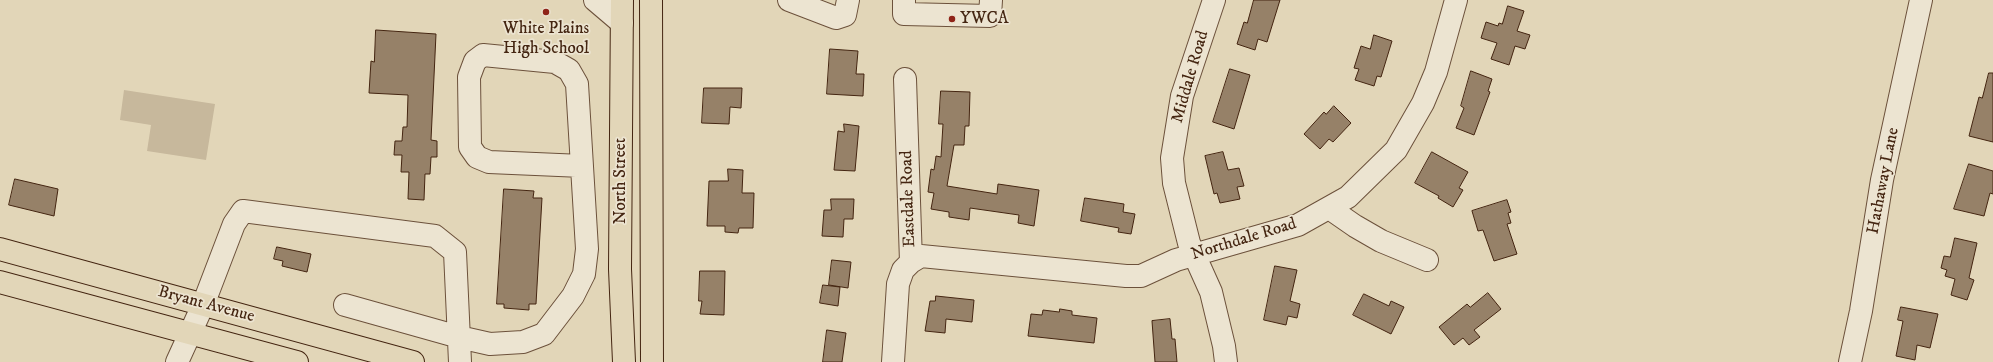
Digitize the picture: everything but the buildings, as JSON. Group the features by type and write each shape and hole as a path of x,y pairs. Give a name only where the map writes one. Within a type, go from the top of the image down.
{"main road":[{"name":"North Street","path":"622,0 620,269 624,362"},
{"name":"North Street","path":"651,0 652,362"},
{"name":"Bryant Avenue","path":"0,249 413,362"},
{"name":"Bryant Avenue","path":"0,282 297,362"}],"street":[{"path":"595,0 622,24"},
{"path":"789,0 836,18 846,15 848,0"},
{"path":"904,0 904,14 990,16 991,0"},
{"name":"Middale Road","path":"1214,0 1182,96 1172,158 1174,183 1189,243 1211,292 1224,346 1226,362"},
{"name":"Northdale Road","path":"911,262 921,256 1126,276 1141,276 1176,260 1298,225 1348,197 1396,150 1423,103 1436,72 1456,0"},
{"name":"Hathaway Lane","path":"1850,362 1862,311 1882,180 1921,0"},
{"path":"345,305 459,337 490,344 523,342 544,334 573,296 584,274 587,249 582,166 577,84 569,70 555,62 483,55 475,61 469,77 470,147 477,157 489,162 582,166"},
{"name":"Eastdale Road","path":"893,362 898,284 903,270 911,262 905,80"},
{"path":"1330,208 1355,226 1381,241 1427,260"},
{"path":"177,362 203,304 234,224 243,211 435,236 455,252 460,362"}],"shaded area":[{"path":"124,90 215,104 206,160 147,151 151,125 120,120"}],"place":[{"name":"White Plains High School","path":"546,12"},
{"name":"YWCA","path":"952,19"}]}
